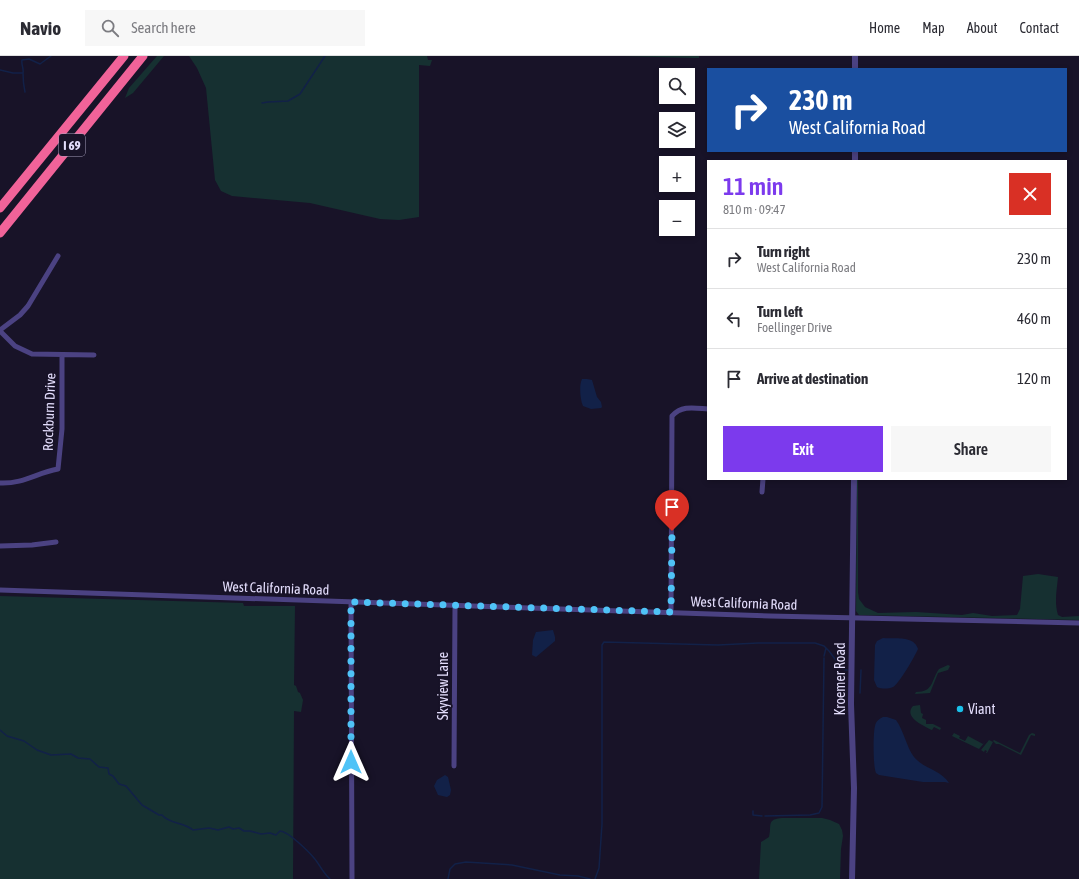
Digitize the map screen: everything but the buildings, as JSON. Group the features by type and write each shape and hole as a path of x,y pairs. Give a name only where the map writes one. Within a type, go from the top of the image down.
{"highway":[{"name":"I 69","path":"0,208 124,56"},
{"name":"I 69","path":"0,233 143,56"}],"street":[{"path":"855,68 856,56"},
{"path":"58,256 28,306 20,315 0,331 15,346 27,352 39,355 94,355"},
{"name":"Rockburn Drive","path":"0,483 19,482 44,472 58,469 62,429 62,355"},
{"path":"671,612 672,416 676,411 683,408 707,409"},
{"path":"762,492 763,480"},
{"name":"Kroemer Road","path":"852,879 854,788 851,704 854,480"},
{"path":"0,546 32,545 56,542"},
{"name":"West California Road","path":"0,590 455,606 1079,623"},
{"path":"351,602 352,879"},
{"name":"Skyview Lane","path":"454,766 455,606"}],"green space":[{"path":"157,56 164,56 133,93 125,98 129,88"},
{"path":"189,56 427,56 428,60 432,60 430,66 419,65 419,217 399,220 380,219 310,203 232,196 221,191 215,180 206,88 197,68"},
{"path":"622,56 699,56 699,58 694,58"},
{"path":"858,480 858,592 859,599 865,607 878,613 916,612 962,615 973,613 992,616 1017,615 1020,609 1023,576 1038,574 1058,577 1056,600 1058,615 1062,617 1079,616 1079,620 859,615 856,611"},
{"path":"0,596 243,603 244,606 295,606 294,685 296,686 303,700 301,712 294,711 293,879 0,879"},
{"path":"948,665 950,666 948,670 938,673 930,693 915,694 916,692 929,688 939,669"},
{"path":"920,705 921,713 923,714 922,718 926,720 926,724 933,724 941,728 940,730 934,727 932,730 916,721 911,714 911,710 913,706"},
{"path":"954,733 965,741 968,736 983,744 986,741 979,749 952,736"},
{"path":"1032,733 1035,734 1035,736 1031,735 1021,755 999,744 996,744 993,741 994,740 1020,753 1029,735"},
{"path":"989,740 993,742 986,753 987,751 985,750 984,752 981,750"},
{"path":"782,818 822,818 839,824 843,836 840,879 759,879 761,842 769,837 772,822"}],"water":[{"path":"582,379 592,380 597,397 601,402 601,408 591,409 583,406 580,392"},
{"path":"553,630 555,641 536,657 532,655 533,640 536,632"},
{"path":"883,638 908,640 913,642 918,649 896,685 887,688 877,687 874,680 875,645 877,641"},
{"path":"883,717 896,720 914,757 918,761 942,775 949,783 923,782 879,775 876,773 874,757 874,730 877,721"},
{"path":"445,775 448,777 451,790 450,795 447,797 438,795 434,786 437,780"}],"waterway":[{"path":"25,92 22,60 29,59 40,64 51,56"},
{"path":"262,103 288,101 300,94 325,56"},
{"path":"0,70 13,73 23,73"},
{"path":"595,879 599,868 602,824 602,645 604,642 718,645 815,643 824,646 835,659"},
{"path":"824,656 826,648"},
{"path":"765,816 810,815 819,813 822,807 824,658"},
{"path":"836,660 842,669 847,670"},
{"path":"860,693 861,670"},
{"path":"0,730 7,736 24,741 37,750 51,755 71,754 78,758 90,759 99,767 108,768 109,774 113,776 119,784 126,786 142,805 169,820 189,827 193,830 209,828 218,830 229,827 261,834 270,833 276,835 280,831 284,832 308,851 330,879"},
{"path":"753,811 753,815 762,816"},
{"path":"448,879 450,869 455,864 466,862 512,865 560,875 578,876 590,879"}],"place":[{"name":"Viant","path":"960,709"}],"route":[{"path":"351,762 351,602 671,612 672,531"}]}
